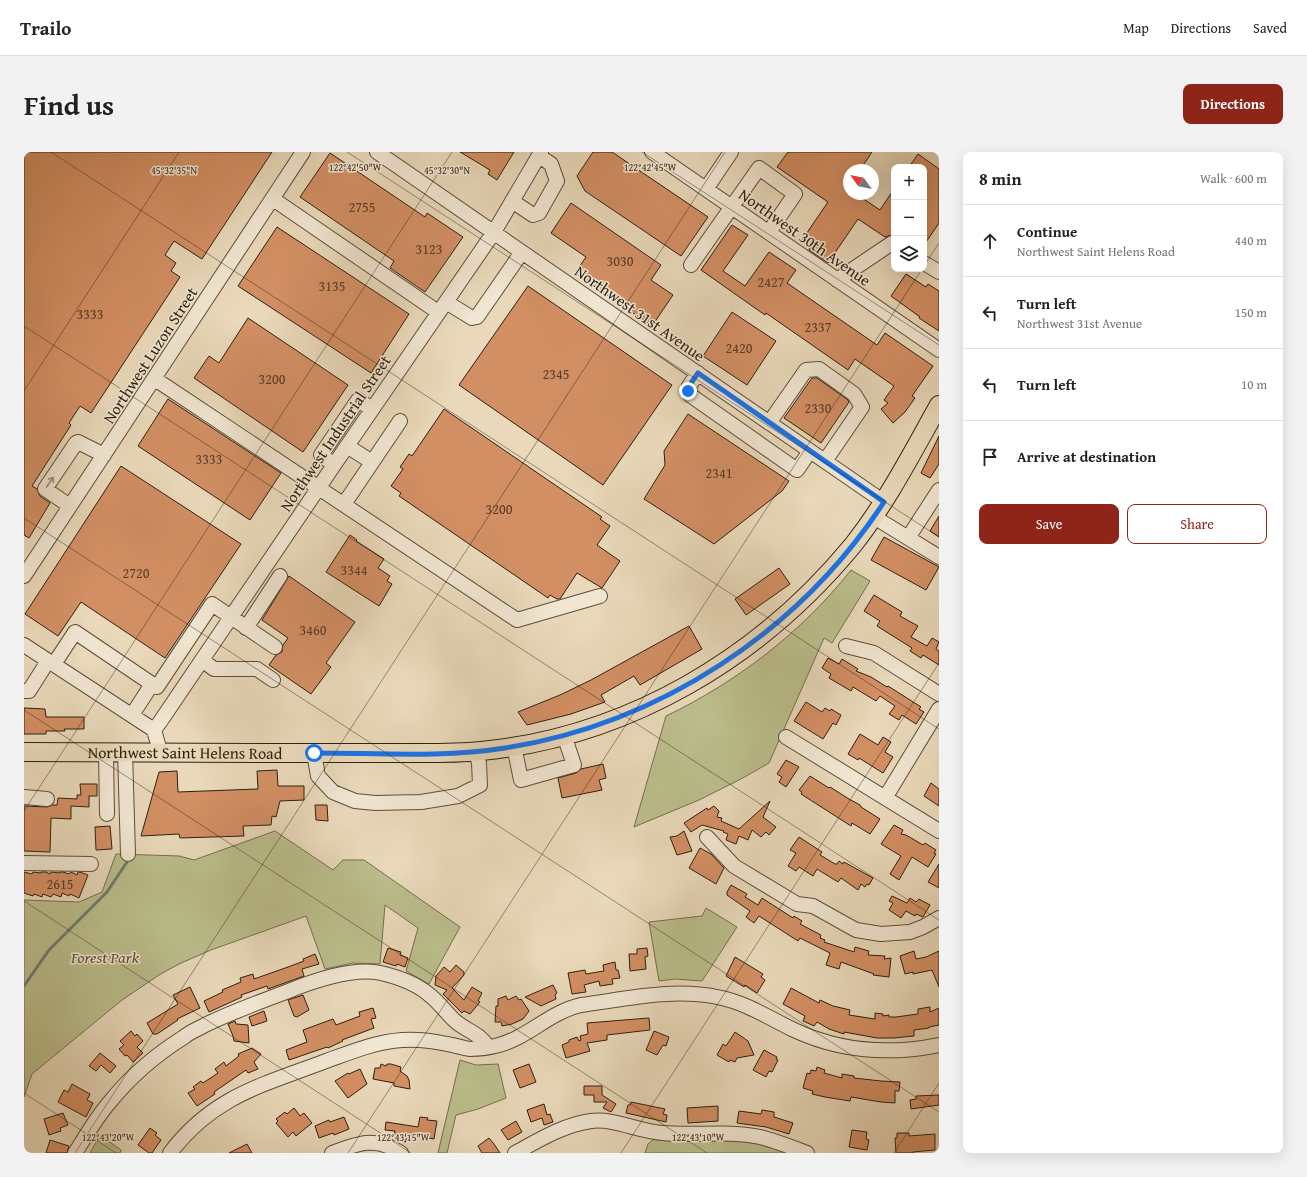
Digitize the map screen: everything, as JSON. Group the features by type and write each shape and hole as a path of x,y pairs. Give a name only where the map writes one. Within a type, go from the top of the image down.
{"main road":[{"name":"Northwest Saint Helens Road","path":"24,752 418,753 476,751 514,746 564,735 619,718 654,703 721,665 752,644 778,623 812,591 854,544 879,509 900,476 939,405"}],"street":[{"name":"Northwest Luzon Street","path":"24,576 303,152"},
{"name":"Northwest 31st Avenue","path":"377,152 825,461 879,509 908,538 939,557"},
{"name":"Northwest 30th Avenue","path":"652,152 939,350"},
{"path":"706,189 731,152"},
{"path":"512,201 534,215 539,213 557,181 551,164 540,154"},
{"name":"Northwest Industrial Street","path":"154,730 494,232 540,154"},
{"path":"691,265 759,168 795,194 768,232"},
{"path":"272,199 442,307 472,318 477,317 522,252"},
{"path":"837,280 891,244"},
{"path":"927,264 939,272"},
{"path":"746,434 764,419 806,370 819,369 854,394 862,407 825,461"},
{"path":"698,373 689,386 690,395 797,470 810,451"},
{"path":"154,379 517,620 600,596"},
{"path":"334,465 321,455 358,400 372,409"},
{"path":"344,504 400,422"},
{"path":"70,506 45,489 76,443 78,442 84,444 104,455"},
{"path":"347,446 372,462"},
{"path":"908,538 939,490"},
{"path":"246,628 280,576"},
{"path":"24,691 29,691 75,632 157,687 212,604 275,647"},
{"path":"24,645 154,730 160,752"},
{"path":"846,646 874,653 939,694"},
{"path":"202,660 214,669 257,669 272,680"},
{"path":"132,715 152,684"},
{"path":"884,798 939,709"},
{"path":"514,746 521,780 574,765 564,735"},
{"path":"786,737 939,831"},
{"path":"314,753 318,776 333,792 355,801 375,803 421,802 458,796 480,785 479,762 476,751"},
{"path":"106,752 107,814"},
{"path":"125,752 128,854"},
{"path":"24,797 47,799"},
{"path":"707,836 734,866 797,904 813,906 856,930 881,934 910,932 923,928 939,918"},
{"path":"24,863 91,864"},
{"path":"75,1153 94,1124 120,1090 156,1057 184,1036 228,1014 293,989 330,977 348,973 370,972 381,973 412,984 431,995 457,1023 478,1035 488,1047"},
{"path":"170,1153 191,1128 226,1102 261,1084 372,1045 403,1040 432,1041 470,1049 496,1046 513,1040 570,1007 637,997 682,993 705,995 731,1000 756,1010 795,1030 840,1046 860,1050 900,1051 939,1045"},
{"path":"515,1153 558,1130 592,1121 608,1122 661,1133 722,1134 759,1137 807,1153"},
{"path":"332,1153 365,1142 385,1145 401,1153"}],"green space":[{"path":"851,570 870,581 832,643 824,638 769,763 699,800 634,827 666,716 718,688 767,654 832,593"},
{"name":"Forest Park","path":"275,831 333,870 343,860 364,860 460,927 429,984 406,971 418,928 385,905 380,964 353,963 325,969 306,916 211,950 179,964 159,975 122,1000 32,1074 24,1097 24,900 79,902 102,892 116,854 179,856 194,860"},
{"path":"706,908 737,927 702,981 675,979 659,981 649,922 702,916"},
{"path":"460,1060 476,1065 498,1064 506,1098 478,1109 456,1115 447,1153 438,1153"},
{"path":"100,1135 121,1150 120,1153 90,1153"},
{"path":"658,1136 751,1141 790,1153 645,1153 648,1144"}],"building":[{"path":"24,152 272,152 202,259 174,241 165,255 176,263 171,271 180,277 91,413 80,406 69,423 71,425 32,486 37,489 40,496 50,503 29,538 24,535"},
{"path":"460,152 514,152 497,180 488,174 490,170"},
{"path":"593,152 612,152 708,217 681,256 585,191 577,176"},
{"path":"788,152 872,152 864,164 843,164 843,200 865,200 880,210 891,194 891,235 885,237 858,219 828,263 809,250 811,246 802,240 828,202 777,167"},
{"path":"330,153 425,217 427,213 463,237 425,292 390,268 394,261 300,197"},
{"path":"918,154 939,169 939,223 927,241 927,164 911,164"},
{"path":"571,203 661,265 651,280 673,295 652,326 575,273 586,257 551,233"},
{"path":"732,225 748,235 723,271 745,286 769,252 796,270 787,283 877,345 885,333 933,366 912,396 915,398 905,412 893,423 881,409 888,403 884,400 894,386 855,359 848,370 766,313 765,315 701,270"},
{"path":"277,227 409,314 371,373 238,286"},
{"path":"906,274 926,287 928,284 939,291 939,331 919,318 920,317 891,296"},
{"path":"528,286 672,385 603,485 459,385"},
{"path":"732,312 776,341 747,385 703,356"},
{"path":"248,318 348,385 303,452 194,378 209,356 219,363"},
{"path":"812,378 817,378 849,402 821,443 784,418"},
{"path":"168,399 281,473 250,520 138,446"},
{"path":"444,409 602,517 600,519 610,526 597,545 620,561 602,588 577,573 560,599 550,595 548,598 399,496 401,493 391,486 403,469 400,467 409,454 412,456"},
{"path":"688,414 789,481 782,491 714,544 644,499 665,465 664,451"},
{"path":"939,436 939,464 930,478 921,473"},
{"path":"121,466 241,544 165,658 81,602 58,636 25,614"},
{"path":"939,516 939,537 930,531"},
{"path":"350,535 357,540 356,541 384,559 378,568 390,576 387,581 392,584 379,606 326,572"},
{"path":"884,537 939,567 926,590 871,560"},
{"path":"779,568 790,584 746,615 735,599"},
{"path":"289,576 355,622 326,663 331,667 311,694 269,665 276,655 282,652 283,645 288,638 262,620"},
{"path":"874,595 902,612 900,616 918,626 911,637 927,646 932,638 939,642 936,649 939,651 939,665 923,655 921,658 910,651 912,648 877,626 880,621 864,611"},
{"path":"689,626 702,649 640,685 634,676 601,695 605,702 571,714 527,725 518,712 560,695 591,680"},
{"path":"828,658 839,664 842,659 858,669 856,671 871,677 887,687 888,686 921,707 919,709 924,712 916,724 902,715 899,720 889,714 895,706 880,696 876,701 853,687 851,691 829,678 831,674 822,668"},
{"path":"806,702 822,712 825,708 830,711 831,709 841,715 836,725 833,723 823,739 794,721"},
{"path":"24,708 45,709 46,717 84,717 84,729 46,731 46,734 24,734"},
{"path":"860,734 878,745 883,737 891,742 885,752 893,757 883,773 859,758 858,760 848,754"},
{"path":"786,760 799,767 786,787 779,782 782,777 777,774"},
{"path":"603,764 606,778 599,780 602,790 562,798 558,778 576,773 581,769"},
{"path":"277,770 278,786 304,786 304,800 280,801 276,817 272,816 271,825 243,826 244,836 180,838 179,834 141,836 159,772 177,771 178,792 258,789 257,771"},
{"path":"810,776 860,805 880,819 870,834 852,823 851,826 801,794 802,792 799,790"},
{"path":"931,783 939,789 939,806 924,796"},
{"path":"80,784 97,784 97,796 89,796 89,807 71,806 71,819 51,818 50,852 24,851 24,806 47,807 57,805 58,798 77,799 77,795 81,795"},
{"path":"770,801 763,817 776,827 769,835 766,832 761,837 752,830 748,840 739,836 736,844 726,840 728,834 723,832 724,831 702,825 691,832 684,823 707,808 708,810 714,806 719,811 717,817 722,818 721,821 739,829"},
{"path":"315,805 327,805 328,821 316,820"},
{"path":"894,825 903,830 901,834 906,835 923,845 925,843 936,850 934,853 936,854 928,867 912,857 899,880 890,874 901,856 881,844"},
{"path":"110,826 112,849 96,850 95,827"},
{"path":"684,831 692,851 677,855 670,837 677,836"},
{"path":"799,837 822,852 820,855 835,864 839,861 843,864 844,862 873,878 869,885 867,884 865,887 861,884 858,890 841,878 838,882 817,869 813,876 799,867 796,871 788,866 796,853 790,850"},
{"path":"700,848 711,854 724,868 716,884 689,868"},
{"path":"939,864 939,888 928,882"},
{"path":"24,872 32,874 33,872 46,872 50,874 51,872 63,872 69,874 71,872 77,875 78,872 80,872 88,875 79,898 70,894 69,896 62,893 61,897 53,894 51,897 43,894 42,897 24,893"},
{"path":"731,885 747,894 745,897 758,905 762,898 793,918 794,916 802,921 800,924 821,935 820,938 825,940 824,942 854,952 855,947 869,951 868,955 885,956 884,959 891,958 889,977 873,975 874,974 841,962 839,969 826,965 830,953 800,938 798,941 759,916 754,923 746,917 750,911 727,895"},
{"path":"892,896 907,903 910,898 916,902 919,899 930,905 923,917 916,914 915,916 906,911 901,918 889,910 893,903 889,901"},
{"path":"388,948 401,952 400,955 408,958 405,967 383,962"},
{"path":"647,948 648,956 645,957 646,969 630,971 629,954 637,954 637,949"},
{"path":"914,951 916,959 926,957 939,951 939,987 932,970 905,974 900,956"},
{"path":"315,954 319,964 302,969 304,976 268,989 267,986 241,995 242,997 209,1012 204,1001 223,992 222,990 241,982 240,978 253,974 254,979 304,961 303,959"},
{"path":"735,957 763,974 761,977 765,980 757,993 745,985 744,987 726,976"},
{"path":"615,962 616,970 618,970 620,978 612,979 613,984 600,986 599,981 584,985 586,992 572,994 568,973 585,970 586,974 604,971 603,965"},
{"path":"456,965 464,972 464,975 452,988 464,1000 472,987 482,993 478,1001 480,1002 470,1014 464,1011 462,1013 443,994 447,990 435,985 436,976 444,967 450,972"},
{"path":"553,985 557,993 555,995 556,999 541,1006 525,997"},
{"path":"190,987 200,1008 177,1019 178,1020 157,1034 153,1034 147,1023 178,1004 173,995"},
{"path":"791,988 819,1003 820,1000 833,1006 850,1010 849,1015 875,1019 875,1013 883,1014 883,1016 889,1015 889,1017 896,1017 918,1014 918,1009 930,1007 930,1012 939,1008 939,1025 914,1030 914,1036 894,1038 877,1038 844,1032 844,1034 829,1029 817,1022 814,1026 803,1021 805,1016 783,1004"},
{"path":"303,995 309,1010 297,1017 294,1016 288,1000"},
{"path":"506,996 508,1000 516,996 519,1000 521,999 529,1011 523,1019 512,1024 502,1026 501,1022 495,1022 496,1006 498,1006 498,999"},
{"path":"373,1008 376,1018 371,1019 374,1028 342,1040 343,1041 328,1048 327,1047 289,1060 286,1050 307,1042 303,1030 333,1019 336,1025 360,1016 359,1012"},
{"path":"264,1011 267,1021 252,1026 249,1017"},
{"path":"649,1018 650,1030 607,1035 607,1040 587,1043 590,1051 566,1058 562,1045 577,1037 579,1041 581,1040 580,1036 588,1034 587,1023"},
{"path":"235,1021 236,1024 248,1025 249,1043 234,1041 228,1024"},
{"path":"131,1031 135,1036 137,1034 143,1041 137,1047 143,1053 133,1062 119,1049 124,1045 120,1041"},
{"path":"654,1031 669,1037 666,1046 663,1045 657,1055 646,1050"},
{"path":"735,1032 748,1041 754,1055 737,1058 735,1062 730,1060 729,1062 717,1055 723,1044 726,1046"},
{"path":"252,1048 261,1054 254,1062 258,1069 248,1073 246,1070 214,1092 215,1094 197,1106 188,1093 195,1089 193,1087 201,1081 203,1083 218,1073 215,1069 224,1062 226,1066 239,1056 238,1054"},
{"path":"764,1050 777,1057 776,1059 778,1060 772,1072 769,1071 766,1077 753,1070"},
{"path":"100,1053 116,1066 110,1073 101,1065 96,1071 89,1066"},
{"path":"381,1064 386,1066 387,1064 391,1064 401,1067 400,1071 407,1076 409,1080 410,1089 394,1086 394,1083 373,1079 375,1068 380,1068"},
{"path":"529,1064 536,1082 520,1088 513,1070"},
{"path":"817,1067 825,1070 824,1073 842,1078 842,1074 854,1076 854,1078 900,1082 899,1091 895,1091 895,1103 851,1097 850,1101 812,1094 813,1091 803,1088 807,1073 810,1074 811,1070 816,1071"},
{"path":"360,1069 367,1084 348,1098 335,1081 348,1073 349,1074"},
{"path":"72,1084 90,1094 87,1100 93,1103 86,1117 58,1102 64,1090 68,1092"},
{"path":"584,1086 602,1086 602,1095 616,1104 611,1112 603,1108 607,1102 594,1102 594,1095 584,1095"},
{"path":"939,1095 939,1105 911,1109 910,1100 916,1099 916,1096"},
{"path":"631,1102 665,1109 663,1114 667,1115 666,1122 626,1113 628,1105 630,1105"},
{"path":"544,1104 547,1115 550,1114 553,1122 544,1125 542,1118 531,1122 527,1110"},
{"path":"718,1106 718,1121 688,1123 687,1108"},
{"path":"294,1108 300,1116 304,1113 312,1123 296,1136 293,1132 288,1137 276,1123 278,1121 276,1119 285,1112 287,1114"},
{"path":"762,1110 774,1112 774,1117 793,1123 789,1134 766,1127 737,1123 739,1111 761,1114"},
{"path":"63,1113 68,1125 60,1128 61,1131 49,1135 44,1119"},
{"path":"344,1117 349,1129 334,1135 333,1133 319,1138 315,1126 329,1120 330,1122"},
{"path":"420,1117 428,1118 427,1120 437,1121 434,1139 407,1134 406,1142 398,1140 399,1135 394,1134 395,1131 385,1130 386,1122 418,1127"},
{"path":"516,1121 522,1132 508,1140 501,1130"},
{"path":"150,1128 157,1133 155,1135 161,1140 152,1153 149,1153 138,1145"},
{"path":"852,1130 867,1132 866,1139 869,1140 867,1150 849,1147"},
{"path":"897,1133 909,1133 909,1136 935,1134 935,1150 913,1153 896,1153 895,1138 897,1138"},
{"path":"489,1138 500,1153 482,1153 478,1146"},
{"path":"50,1140 69,1146 67,1153 46,1153"},
{"path":"247,1144 252,1153 229,1153"}],"waterway":[{"path":"24,986 49,950 107,892 129,859"}],"route":[{"path":"314,753 446,753 479,751 529,744 582,730 619,718 654,703 688,685 752,644 802,601 854,544 884,502 698,373 689,386 688,391"}]}
